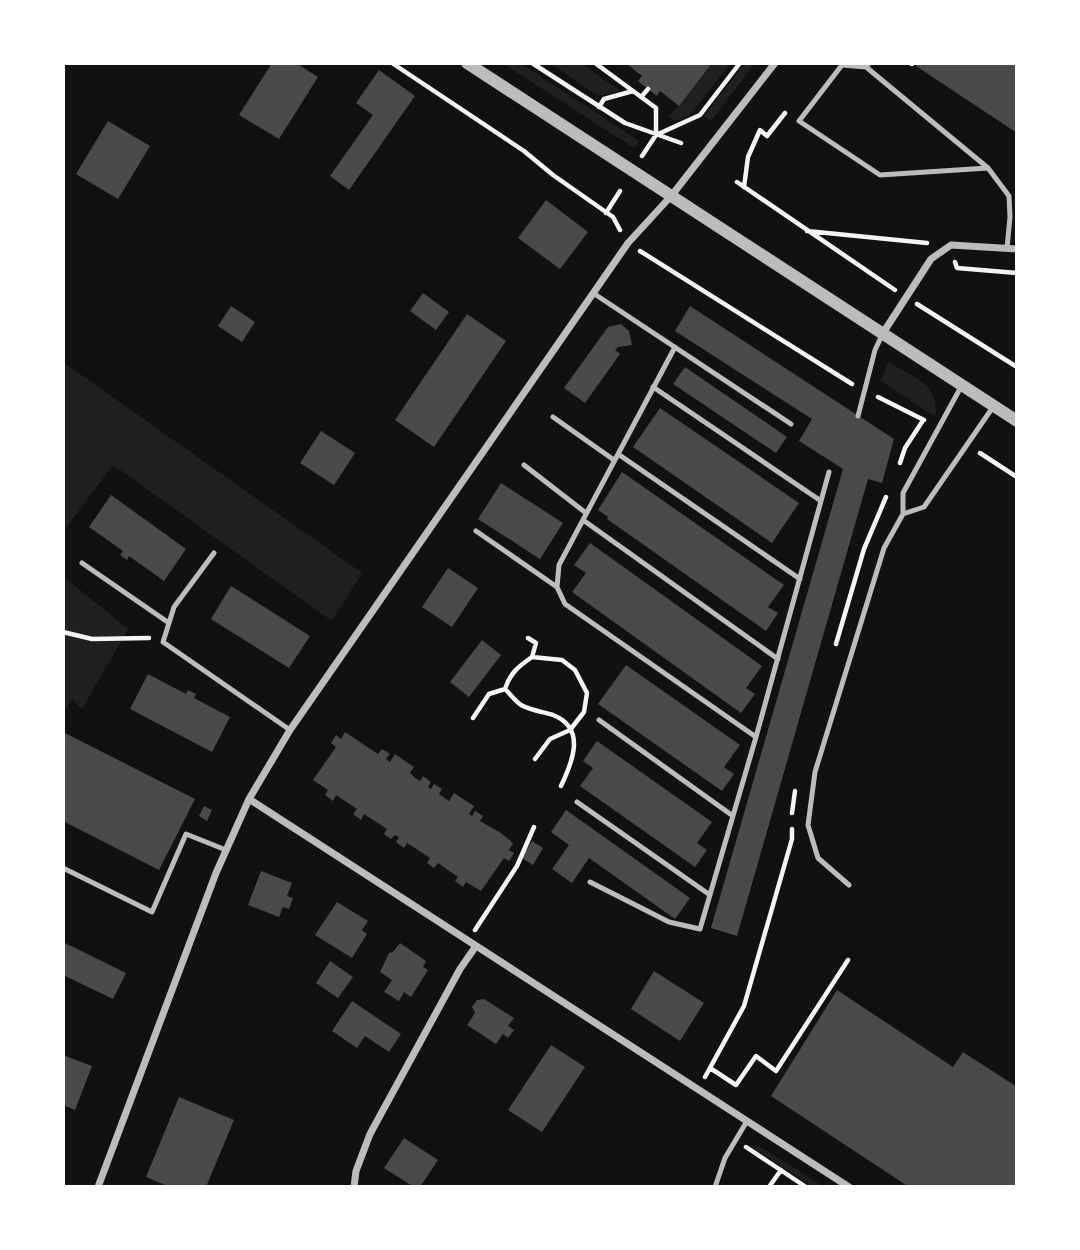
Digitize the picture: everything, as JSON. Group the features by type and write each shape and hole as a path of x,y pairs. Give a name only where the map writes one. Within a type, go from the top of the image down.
{"street":[{"path":"467,63 1017,421"},
{"path":"98,1187 226,850 249,799 290,730 628,243 672,195 775,63"},
{"path":"883,333 931,259 951,245 1017,248"},
{"path":"249,799 849,1187"},
{"path":"354,1187 356,1171 370,1134 460,969 476,946"}],"lane":[{"path":"988,168 880,175 799,121 842,65 868,65 988,168 1009,195 1007,248"},
{"path":"593,293 791,424"},
{"path":"858,415 875,351 883,333"},
{"path":"557,587 559,565 675,347"},
{"path":"849,885 818,858 808,825 815,772 884,548 903,514 903,493 962,385"},
{"path":"653,387 821,500"},
{"path":"903,514 924,506 994,405"},
{"path":"553,417 800,579"},
{"path":"524,465 586,513"},
{"path":"590,882 669,922 700,929 757,737 829,472"},
{"path":"583,520 778,659"},
{"path":"476,531 557,587 565,604 757,737"},
{"path":"214,554 174,607 163,642 290,730"},
{"path":"82,563 169,623"},
{"path":"599,720 733,816"},
{"path":"577,802 710,895"},
{"path":"63,868 152,912 187,834 226,850"},
{"path":"715,1187 724,1158 747,1121"}],"path":[{"path":"391,63 524,151 552,175 613,217 628,243 865,391 939,429"},
{"path":"532,63 625,123 681,143"},
{"path":"595,63 656,108 656,135"},
{"path":"642,156 656,135 700,115 740,63"},
{"path":"641,97 648,89"},
{"path":"599,107 604,99 634,91"},
{"path":"744,187 748,157 760,130 767,136 792,105"},
{"path":"737,182 906,297 1017,367"},
{"path":"606,213 620,191"},
{"path":"806,230 951,245 957,268 1017,273"},
{"path":"966,444 1017,477"},
{"path":"63,632 92,639 152,638 163,642"},
{"path":"505,689 508,679 516,669 532,657 536,643 528,638"},
{"path":"532,657 562,660 575,670 587,693 584,712 570,730 550,739 535,759"},
{"path":"473,718 489,694 505,689"},
{"path":"505,689 521,705 557,716 570,730 575,741 574,759 561,786"},
{"path":"468,940 517,866 534,827"},
{"path":"710,1068 736,1086 755,1056 776,1072 848,960"},
{"path":"769,1187 781,1170"}],"shaded area":[{"path":"509,63 520,63 639,141 634,148 507,66"},
{"path":"550,63 581,63 620,91 598,96"},
{"path":"712,63 731,63 689,116 674,121 669,117"},
{"path":"745,63 755,63 711,121 704,116"},
{"path":"63,362 362,573 332,621 113,465 63,532"},
{"path":"888,362 915,377 929,389 936,406 935,417 881,381"},
{"path":"63,576 128,629 82,709 72,699 63,715"},
{"path":"749,1145 761,1147 824,1187 813,1187"}],"building":[{"path":"272,63 296,63 318,77 279,139 239,115"},
{"path":"626,63 712,63 679,106 660,91 657,96 638,81 642,76"},
{"path":"918,63 1017,63 1017,133 916,66"},
{"path":"379,70 415,96 349,190 330,176 373,115 356,103"},
{"path":"108,121 150,146 118,199 76,174"},
{"path":"546,200 588,232 560,269 518,238"},
{"path":"423,293 449,312 436,330 410,311"},
{"path":"231,306 255,322 242,342 218,326"},
{"path":"690,306 894,439 882,483 868,479 737,936 711,928 843,469 799,441 812,419 675,331"},
{"path":"467,314 506,341 434,447 395,420"},
{"path":"621,324 629,331 632,345 615,350 620,354 585,403 564,388 608,327"},
{"path":"685,367 787,437 776,453 673,384"},
{"path":"660,408 799,503 772,543 633,447"},
{"path":"321,431 355,453 334,485 300,463"},
{"path":"622,472 784,585 768,607 778,613 766,631 598,510"},
{"path":"501,483 563,523 540,559 478,519"},
{"path":"111,495 186,549 164,581 129,556 127,560 120,555 123,551 89,527"},
{"path":"590,543 762,666 746,688 755,694 741,713 572,592 586,573 574,565"},
{"path":"448,568 478,588 452,627 422,607"},
{"path":"231,586 310,636 289,668 211,619"},
{"path":"482,640 501,655 469,697 450,682"},
{"path":"626,665 740,745 724,767 734,774 722,791 598,704"},
{"path":"148,674 186,694 188,690 196,694 194,698 230,717 212,752 130,709"},
{"path":"63,732 195,799 159,870 63,821"},
{"path":"345,732 378,754 382,749 390,754 386,759 390,762 395,754 414,767 410,773 415,778 420,781 423,776 431,782 428,787 431,789 434,784 442,789 439,794 449,801 454,793 474,806 469,814 472,816 475,811 483,816 480,821 513,843 509,850 514,853 509,861 504,858 481,891 466,882 463,887 455,881 458,877 438,863 434,868 427,863 430,858 407,843 404,848 396,842 399,837 395,835 391,839 384,834 387,829 364,814 361,820 353,814 357,809 336,795 333,801 325,795 328,790 313,780 336,747 331,743 336,735 341,739"},
{"path":"597,741 712,822 697,843 707,850 695,867 580,786 593,768 583,761"},
{"path":"204,806 212,810 207,821 199,816"},
{"path":"566,810 690,898 675,919 589,858 572,883 552,869 569,845 551,832"},
{"path":"532,841 543,848 533,865 522,858"},
{"path":"261,871 292,883 287,896 293,898 289,909 283,907 279,917 248,905"},
{"path":"337,902 368,921 362,930 367,934 352,958 315,935"},
{"path":"63,942 126,973 113,999 63,975"},
{"path":"400,943 426,961 423,967 428,970 411,997 404,992 399,1001 384,992 392,980 380,972 389,953"},
{"path":"330,961 353,977 338,998 316,983"},
{"path":"654,971 704,1003 680,1041 631,1009"},
{"path":"837,990 953,1067 963,1052 1017,1087 1017,1187 909,1187 771,1096"},
{"path":"484,999 514,1018 508,1026 514,1030 508,1038 503,1034 496,1044 467,1025 475,1013 472,1007 477,1000"},
{"path":"352,1001 401,1034 389,1052 365,1036 357,1048 332,1031"},
{"path":"551,1045 585,1067 542,1132 508,1110"},
{"path":"63,1055 92,1066 75,1110 63,1105"},
{"path":"179,1097 234,1120 206,1187 170,1187 146,1177"},
{"path":"404,1138 438,1160 420,1187 414,1187 384,1168"}]}
